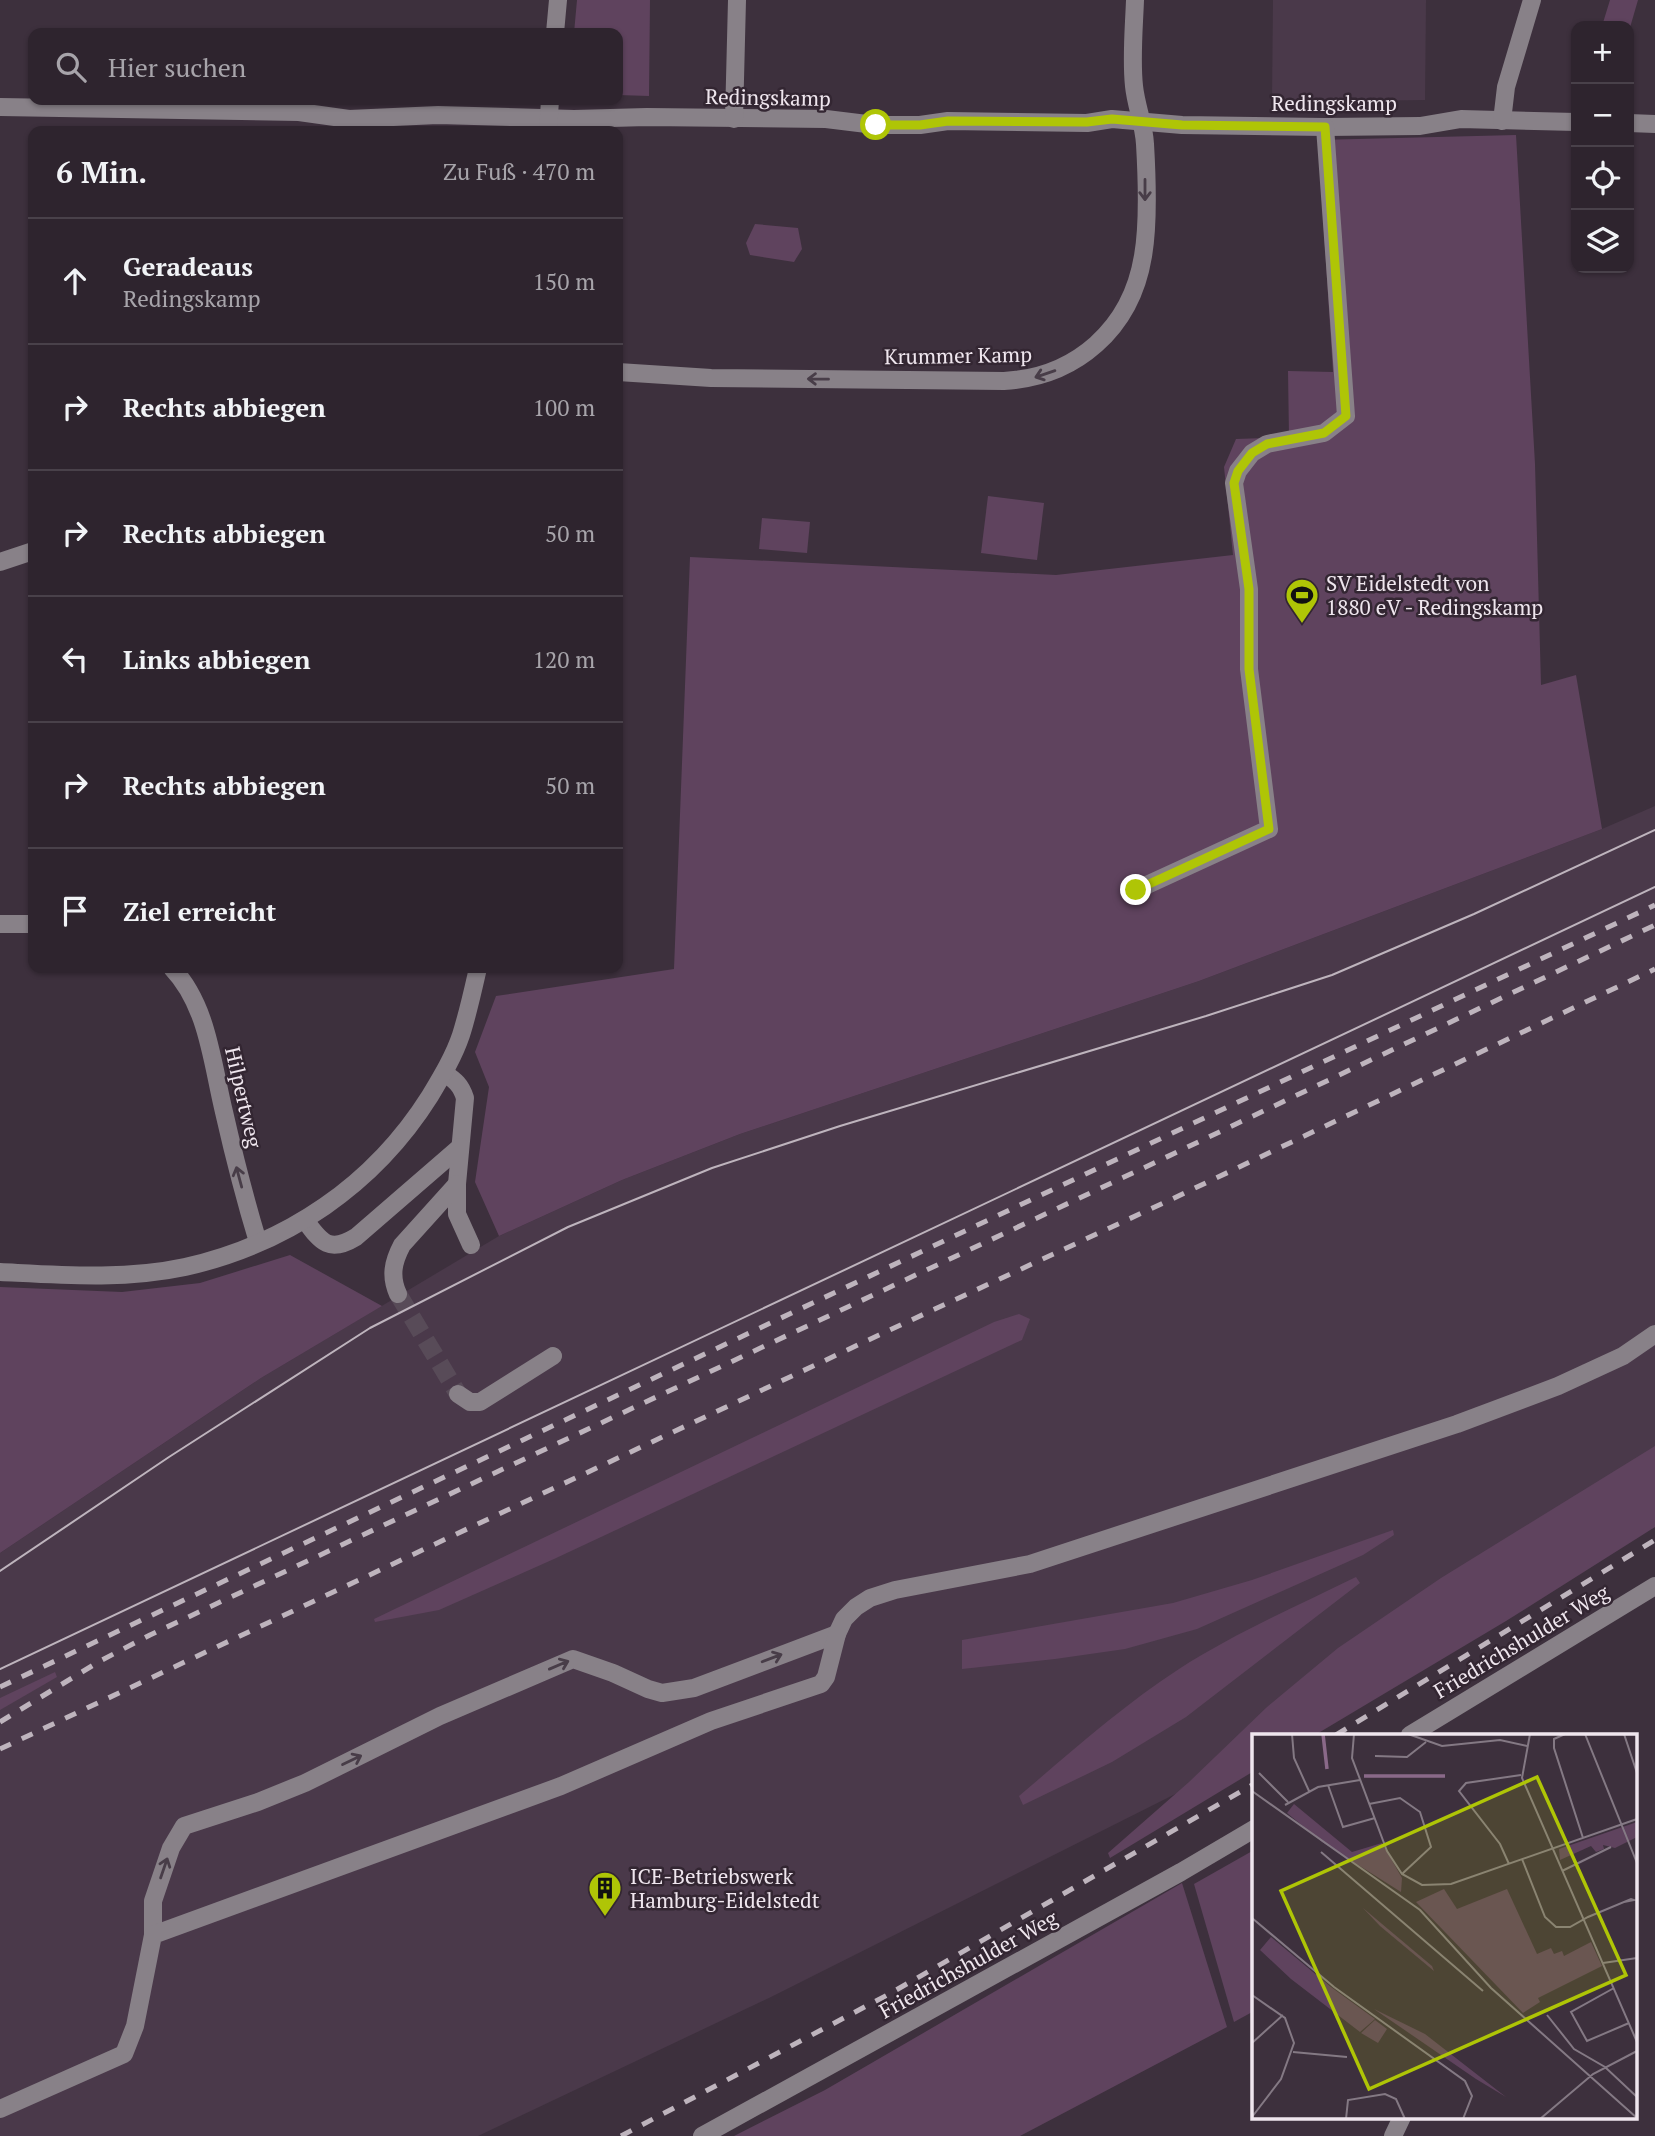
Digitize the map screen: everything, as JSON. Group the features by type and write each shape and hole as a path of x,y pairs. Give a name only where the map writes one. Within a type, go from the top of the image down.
{"street":[{"path":"555,28 558,0"},
{"path":"734,119 737,0"},
{"name":"Krummer Kamp","path":"623,372 711,378 1003,381 1042,376 1061,368 1094,347 1120,317 1138,275 1145,239 1145,142 1134,85 1135,0"},
{"path":"1502,121 1506,87 1532,0"},
{"path":"548,125 550,105"},
{"name":"Redingskamp","path":"0,107 299,112 349,119 548,125 734,119 826,119 887,125 920,125 948,121 1087,122 1112,119 1182,125 1325,127 1420,126 1461,119 1571,122"},
{"path":"1634,123 1655,124"},
{"path":"1136,890 1269,829 1249,669 1249,589 1234,483 1238,471 1252,453 1267,444 1324,433 1346,416 1325,127"},
{"path":"0,562 28,553"},
{"path":"0,924 28,924"},
{"name":"Hilpertweg","path":"176,973 185,983 202,1017 239,1176 258,1242"},
{"path":"0,1272 53,1275 160,1271 220,1257 305,1220 370,1172 398,1140 444,1073 460,1037 477,973"},
{"path":"444,1073 462,1087 466,1098 457,1185 457,1214 471,1245"},
{"path":"305,1220 319,1239 335,1246 345,1244 460,1147"},
{"path":"398,1294 393,1282 396,1256 402,1245 457,1185"},
{"path":"152,1935 561,1786 711,1721 821,1684 844,1619 856,1606 870,1598 895,1590 1030,1564 1457,1424 1558,1386 1623,1356 1655,1334"},
{"path":"458,1394 470,1402 481,1402 553,1356"},
{"name":"Friedrichshulder Weg","path":"1412,1734 1655,1586"},
{"path":"0,2109 124,2054 135,2026 152,1935 153,1901 171,1848 184,1826 258,1802 305,1783 440,1716 573,1659 662,1693 694,1688 837,1634"},
{"name":"Friedrichshulder Weg","path":"702,2136 1170,1879 1252,1830"},
{"path":"1393,2136 1402,2118"}],"shaded area":[{"path":"577,0 650,0 649,96 623,95 623,28 574,28"},
{"path":"1273,0 1426,0 1425,100 1272,102"},
{"path":"1610,0 1638,0 1632,21 1604,21"},
{"path":"1516,135 1535,464 1541,685 1576,675 1602,829 1199,981 740,1134 622,1180 499,1236 475,1182 489,1087 475,1052 496,996 674,969 690,557 1056,575 1233,555 1224,467 1236,439 1289,437 1288,371 1333,372 1318,140"},
{"path":"755,224 798,228 802,249 794,262 750,255 746,243"},
{"path":"988,496 1044,503 1037,560 981,553"},
{"path":"762,518 810,522 807,553 759,549"},
{"path":"1655,806 1655,1527 1252,1734 1221,1771 769,1998 478,2136 0,2136 0,1553 261,1378 499,1236 622,1180 740,1134 1199,981 1602,829"},
{"path":"290,1255 382,1306 261,1378 0,1553 0,1287 122,1292 200,1283"},
{"path":"1019,1314 1030,1319 1022,1340 439,1610 375,1622 374,1619 994,1322"},
{"path":"1655,1446 1655,1527 1506,1621 1317,1734 1252,1734 1252,1772 1110,1858 1108,1853 1189,1782 1267,1707 1338,1648 1441,1578"},
{"path":"1393,1530 1394,1535 1363,1555 1197,1629 1125,1649 962,1669 962,1640 1173,1603 1252,1580"},
{"path":"1356,1577 1360,1583 1186,1717 1112,1762 1023,1805 1019,1796 1158,1683 1266,1620"},
{"path":"55,1672 57,1677 0,1710 0,1698"},
{"path":"1252,1851 1252,2012 1234,2022 1194,1884"},
{"path":"1182,1883 1227,2027 1020,2136 734,2136 825,2090"}],"tunnel":[{"path":"398,1294 458,1394"}],"tram line":[{"path":"0,1571 169,1457 370,1328 568,1227 712,1168 1332,975 1474,914 1655,830"},
{"path":"0,1669 1655,887"}],"railway":[{"path":"0,1687 1655,905"},
{"path":"0,1722 100,1661 150,1635 1655,925"},
{"path":"0,1749 1172,1199 1655,969"},
{"path":"1338,1734 1655,1540"},
{"path":"621,2136 891,1993 1252,1785"}],"place":[{"name":"SV Eidelstedt von 1880 eV - Redingskamp","path":"1302,625"},
{"name":"ICE-Betriebswerk Hamburg-Eidelstedt","path":"605,1918"}],"route":[{"path":"876,125 920,125 948,121 1087,122 1112,119 1182,125 1325,127 1346,416 1324,433 1267,444 1252,453 1238,471 1234,483 1249,589 1249,669 1269,829 1136,890"}]}
